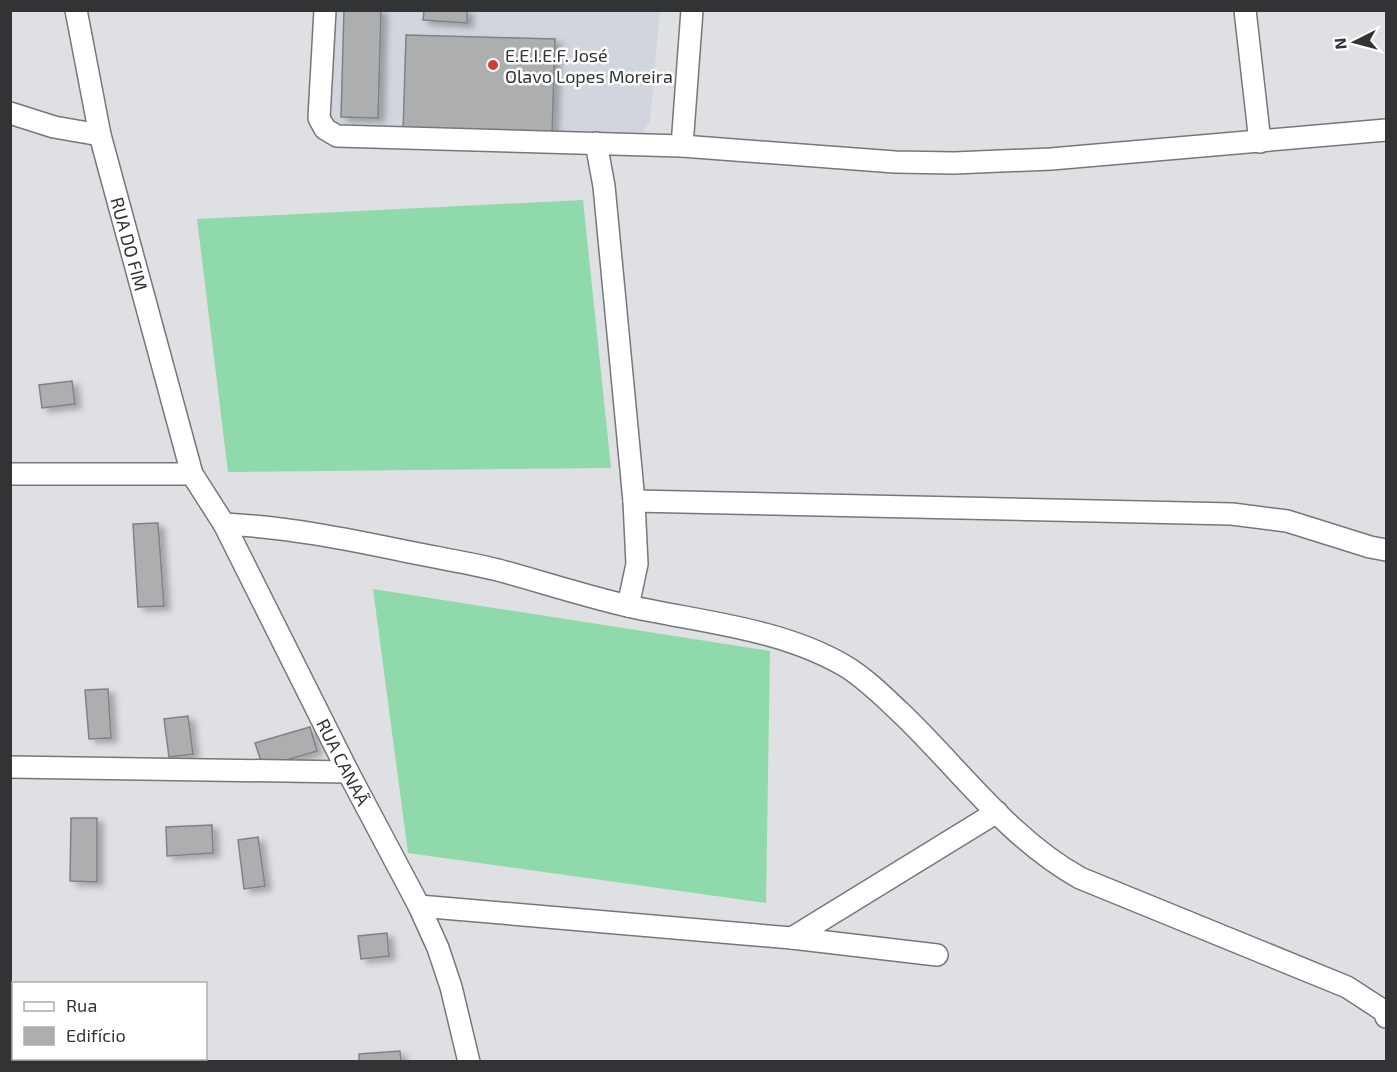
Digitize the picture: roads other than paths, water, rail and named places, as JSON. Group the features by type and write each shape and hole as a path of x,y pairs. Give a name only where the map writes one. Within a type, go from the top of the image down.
{"street":[{"name":"RUA DO FIM","path":"76,10 100,135 192,474"},
{"path":"325,10 319,118 325,129 337,136 682,146 895,162 954,163 1051,159 1386,130"},
{"path":"682,146 692,10"},
{"path":"1245,10 1260,142"},
{"path":"10,113 54,127 100,135"},
{"path":"596,143 604,186 634,501 637,564 628,606"},
{"path":"10,474 192,474"},
{"name":"RUA CANAÃ","path":"192,474 224,524 348,772 419,906 438,948 451,987 469,1062"},
{"path":"634,501 1232,514 1287,521 1386,550"},
{"path":"224,524 259,525 332,536 495,570 628,606 721,622 811,648 847,666 875,689 912,723 997,812 1039,851 1058,865 1080,878 1347,987 1386,1009"},
{"path":"10,767 348,772"},
{"path":"792,938 997,812"},
{"path":"419,906 792,938 937,955"}],"place":[{"name":"E.E.I.E.F. José Olavo Lopes Moreira","path":"493,65"}]}
